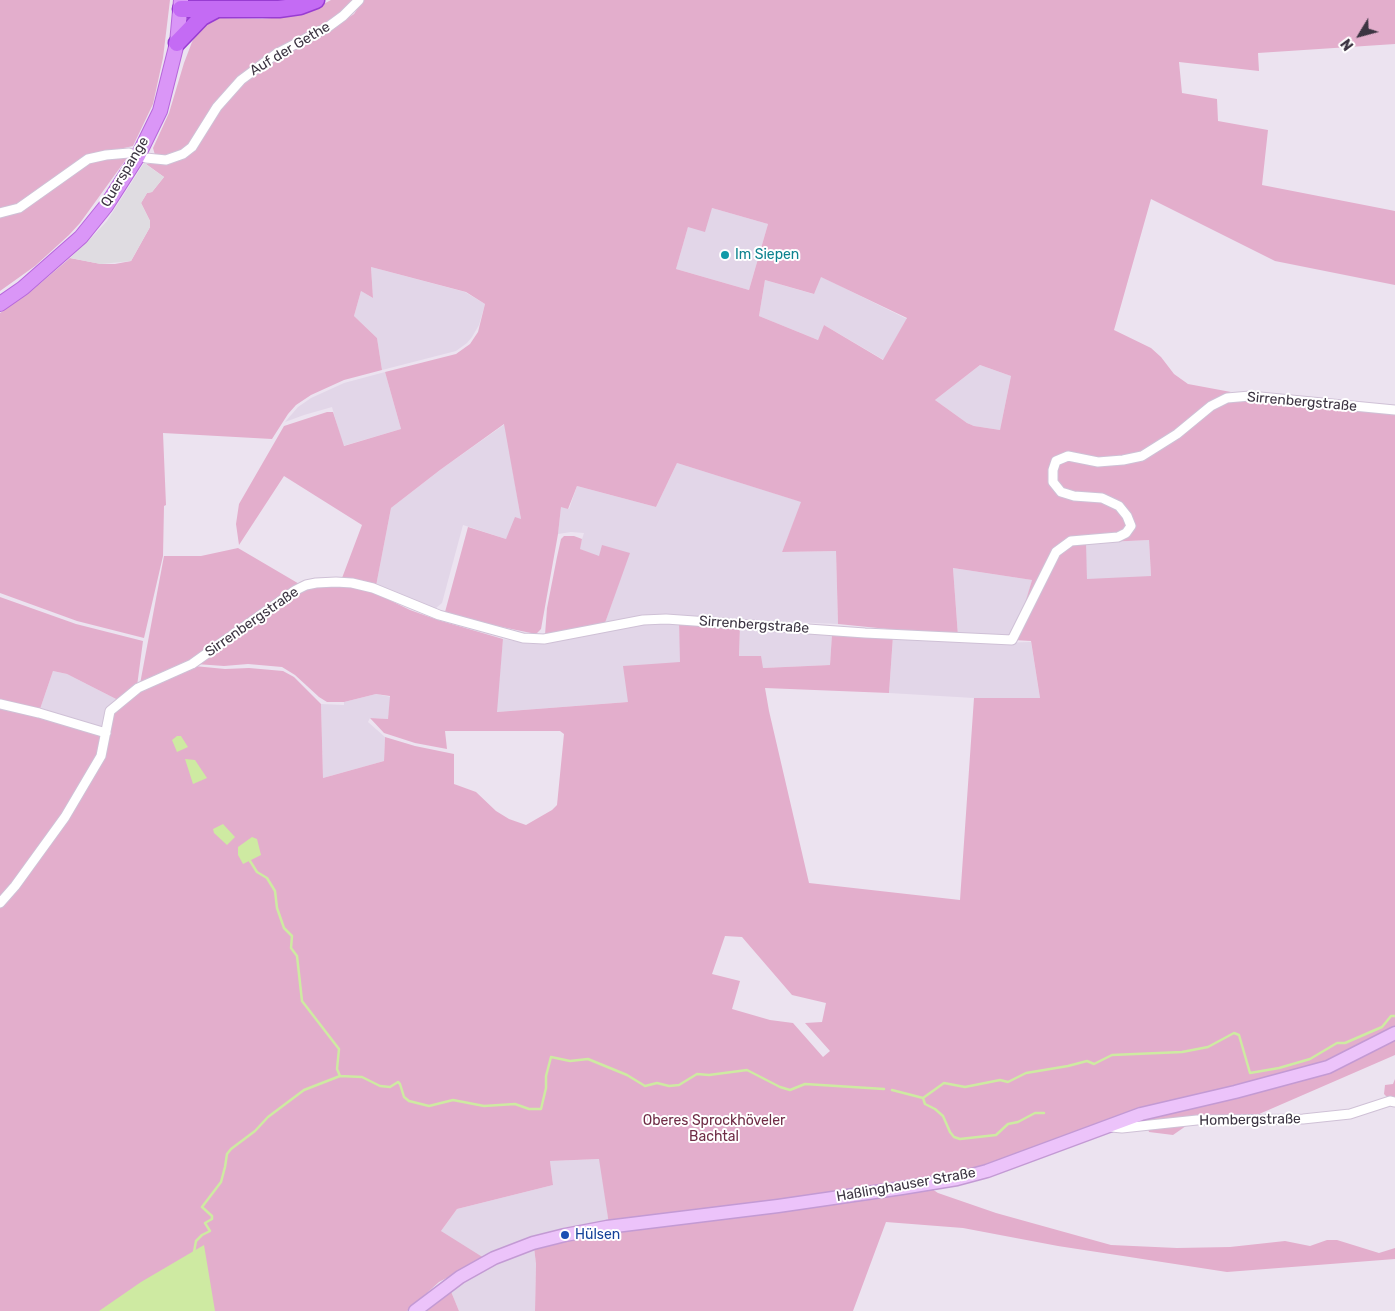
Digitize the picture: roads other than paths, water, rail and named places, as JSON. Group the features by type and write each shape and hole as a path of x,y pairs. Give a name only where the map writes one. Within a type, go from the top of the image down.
{"highway":[{"path":"181,4 218,8 279,9 300,6 316,0"},
{"path":"177,43 202,17 218,8"}],"main road":[{"name":"Querspange","path":"0,304 29,283 81,236 106,206 138,156 160,111 177,43 181,4"},
{"name":"Haßlinghauser Straße","path":"415,1311 460,1276 494,1258 533,1243 564,1235 607,1228 787,1205 957,1178 994,1168 1141,1114 1236,1092 1328,1067 1395,1033"}],"street":[{"name":"Auf der Gethe","path":"0,213 19,208 88,159 106,154 129,153 166,160 187,152 192,148 217,107 241,80 276,54 328,27 343,16 359,0"},
{"name":"Sirrenbergstraße","path":"0,903 15,886 68,812 101,756 110,711 138,688 192,664 296,590 316,583 352,583 373,588 439,615 523,638 544,639 643,620 666,619 1012,640 1056,552 1071,541 1118,537 1126,533 1131,526 1127,516 1119,506 1102,498 1074,496 1061,492 1053,482 1053,470 1056,461 1068,456 1098,462 1142,456 1177,434 1211,406 1227,398 1250,396 1395,410"},
{"path":"0,704 39,713 106,733"},
{"name":"Hombergstraße","path":"1104,1126 1122,1128 1197,1120 1303,1119 1350,1114 1390,1101 1395,1102"}],"waterway":[{"path":"250,861 257,872 267,878 275,891 277,908 284,928 292,936 291,948 297,956 302,1001 339,1049 337,1069 340,1076"},
{"path":"892,1090 923,1098 944,1083 965,1087 1000,1080 1008,1082 1026,1073 1087,1061 1094,1064 1112,1055 1182,1052 1208,1047 1234,1033 1239,1035 1250,1073 1279,1068 1310,1059 1337,1043 1345,1043 1382,1027 1391,1016 1395,1016"},
{"path":"194,1252 196,1241 210,1231 205,1223 212,1219 212,1216 202,1207 221,1182 227,1154 231,1149 255,1131 268,1117 304,1090 340,1076 362,1077 380,1086 390,1087 398,1082 404,1097 409,1101 429,1106 453,1100 484,1106 515,1104 529,1109 541,1109 551,1057 570,1061 588,1059 627,1075 645,1086 657,1083 669,1086 679,1085 697,1074 709,1075 747,1070 790,1090 805,1084 884,1089"},
{"path":"923,1098 925,1104 943,1116 954,1137 960,1139 996,1135 1008,1124 1018,1122 1035,1113 1044,1113"}],"place":[{"name":"Im Siepen","path":"725,255"},
{"name":"Hülsen","path":"565,1235"}],"park label":[{"name":"Oberes Sprockhöveler Bachtal","path":"714,1130"}]}
